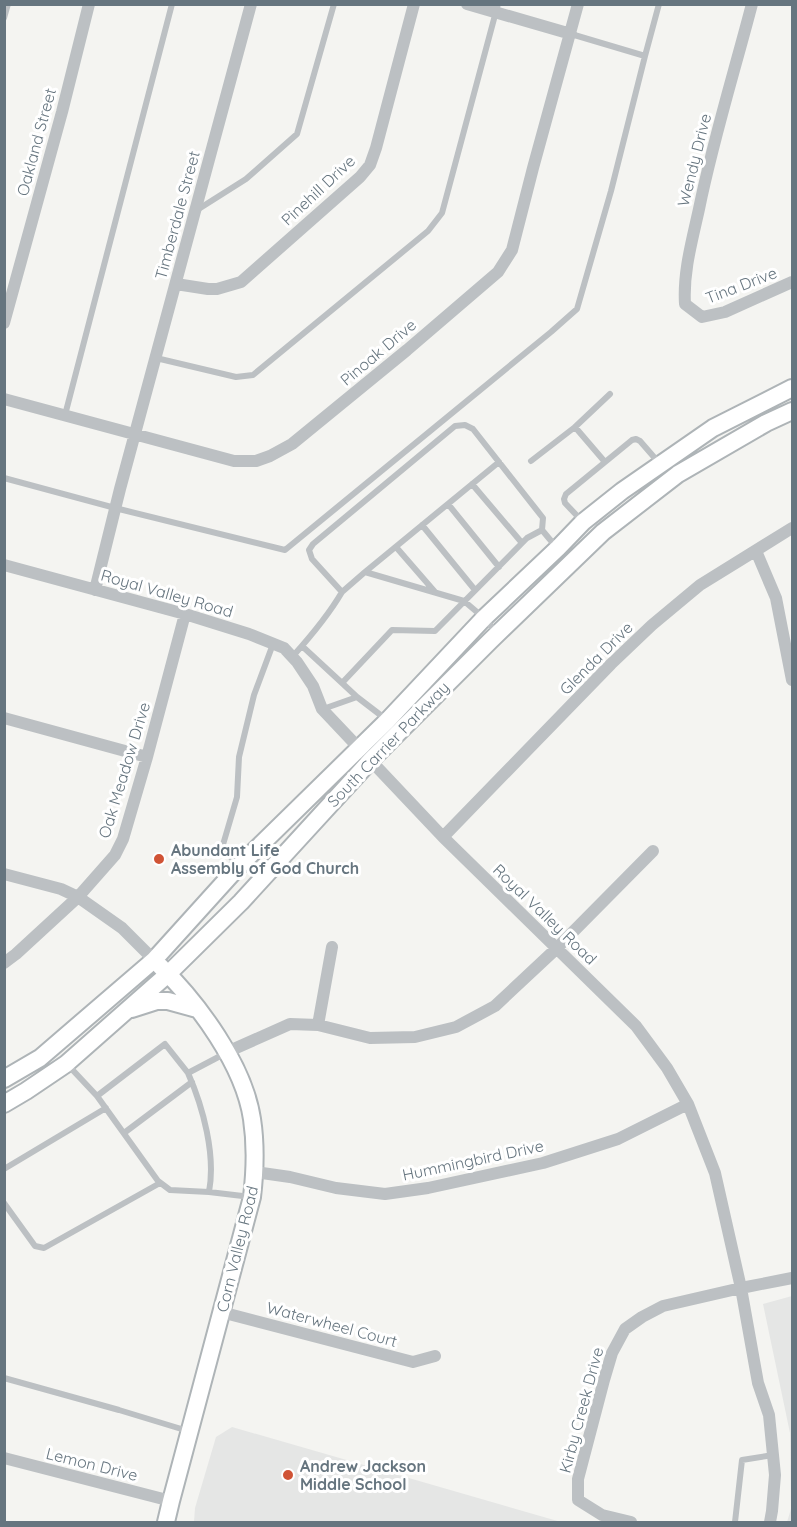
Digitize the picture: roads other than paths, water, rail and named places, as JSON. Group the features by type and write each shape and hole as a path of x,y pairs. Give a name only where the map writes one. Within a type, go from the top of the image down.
{"main road":[{"name":"South Carrier Parkway","path":"4,1104 66,1064 168,974 241,902 365,754 387,721 484,618 582,522 622,491 713,428 792,388"},
{"name":"South Carrier Parkway","path":"4,1079 40,1058 154,960 239,866 497,633 603,532 678,474 766,423 792,411"},
{"path":"664,462 678,474"},
{"name":"Corn Valley Road","path":"154,960 213,1030 243,1086 252,1119 255,1172 252,1197 166,1522"},
{"path":"123,1012 161,1001 197,1009"}],"street":[{"name":"Oakland Street","path":"4,322 62,112 89,4"},
{"name":"Timberdale Street","path":"96,590 115,508 251,4"},
{"name":"Pinehill Drive","path":"176,284 217,289 241,282 360,177 370,165 376,148 414,4"},
{"path":"467,4 497,9 571,34"},
{"name":"Pinoak Drive","path":"4,399 234,461 256,461 292,444 498,272 512,250 532,168 578,4"},
{"name":"Wendy Drive","path":"702,317 685,304 684,290 688,258 705,179 752,4"},
{"name":"Tina Drive","path":"702,317 725,312 792,282"},
{"name":"Glenda Drive","path":"443,837 603,672 652,625 700,585 792,528"},
{"path":"756,551 776,598 792,680"},
{"name":"Royal Valley Road","path":"4,565 185,614 249,633 284,648 313,686 322,709 443,837 636,1026 667,1068 688,1104 715,1173 741,1288 758,1383 769,1415 775,1475 770,1522"},
{"name":"Oak Meadow Drive","path":"4,963 78,897 115,855 123,839 147,757 185,614"},
{"path":"4,718 147,757"},
{"path":"226,1052 290,1024 318,1025 370,1038 415,1037 456,1027 495,1005 557,948 653,852"},
{"name":"Corn Valley Road","path":"4,874 61,889 78,897 122,928 154,960"},
{"path":"318,1025 332,947"},
{"name":"Hummingbird Drive","path":"255,1172 290,1177 336,1188 385,1194 428,1188 543,1164 618,1139 688,1104"},
{"name":"Kirby Creek Drive","path":"631,1522 602,1515 578,1500 578,1479 604,1380 612,1353 625,1329 663,1306 792,1278"},
{"name":"Waterwheel Court","path":"221,1312 413,1362 435,1356"},
{"name":"Lemon Drive","path":"4,1458 171,1501"}],"lane":[{"path":"4,18 8,4"},
{"path":"65,416 172,4"},
{"path":"195,211 246,179 297,134 334,4"},
{"path":"4,478 285,550 577,309 611,191 659,4"},
{"path":"156,358 236,377 253,375 428,231 442,213 497,9"},
{"path":"571,34 645,56"},
{"path":"531,461 575,427 610,394"},
{"path":"342,592 312,559 309,550 313,544 455,426 465,425 473,429 543,518 542,530 558,548"},
{"path":"575,427 605,462"},
{"path":"582,522 565,503 566,494 632,440 640,441 664,462"},
{"path":"292,657 314,633 342,592 499,462"},
{"path":"472,484 522,543"},
{"path":"448,504 499,567"},
{"path":"422,525 475,590"},
{"path":"342,683 392,630 435,631 527,538 542,530"},
{"path":"396,547 436,592"},
{"path":"365,572 464,601 497,633"},
{"path":"239,866 222,848 237,797 239,757 254,695 273,643"},
{"path":"302,646 357,697 387,721"},
{"path":"322,709 357,697"},
{"path":"97,1096 165,1044 188,1073 199,1099 207,1133 211,1180 209,1192"},
{"path":"188,1073 226,1052"},
{"path":"66,1064 97,1096 160,1183 170,1190 252,1197"},
{"path":"124,1133 192,1082"},
{"path":"4,1169 106,1108"},
{"path":"4,1203 35,1246 44,1248 160,1183"},
{"path":"4,1378 189,1431"},
{"path":"735,1522 742,1460 773,1455"}],"place":[{"name":"Abundant Life Assembly of God Church","path":"159,859"},
{"name":"Andrew Jackson Middle School","path":"288,1475"}]}
